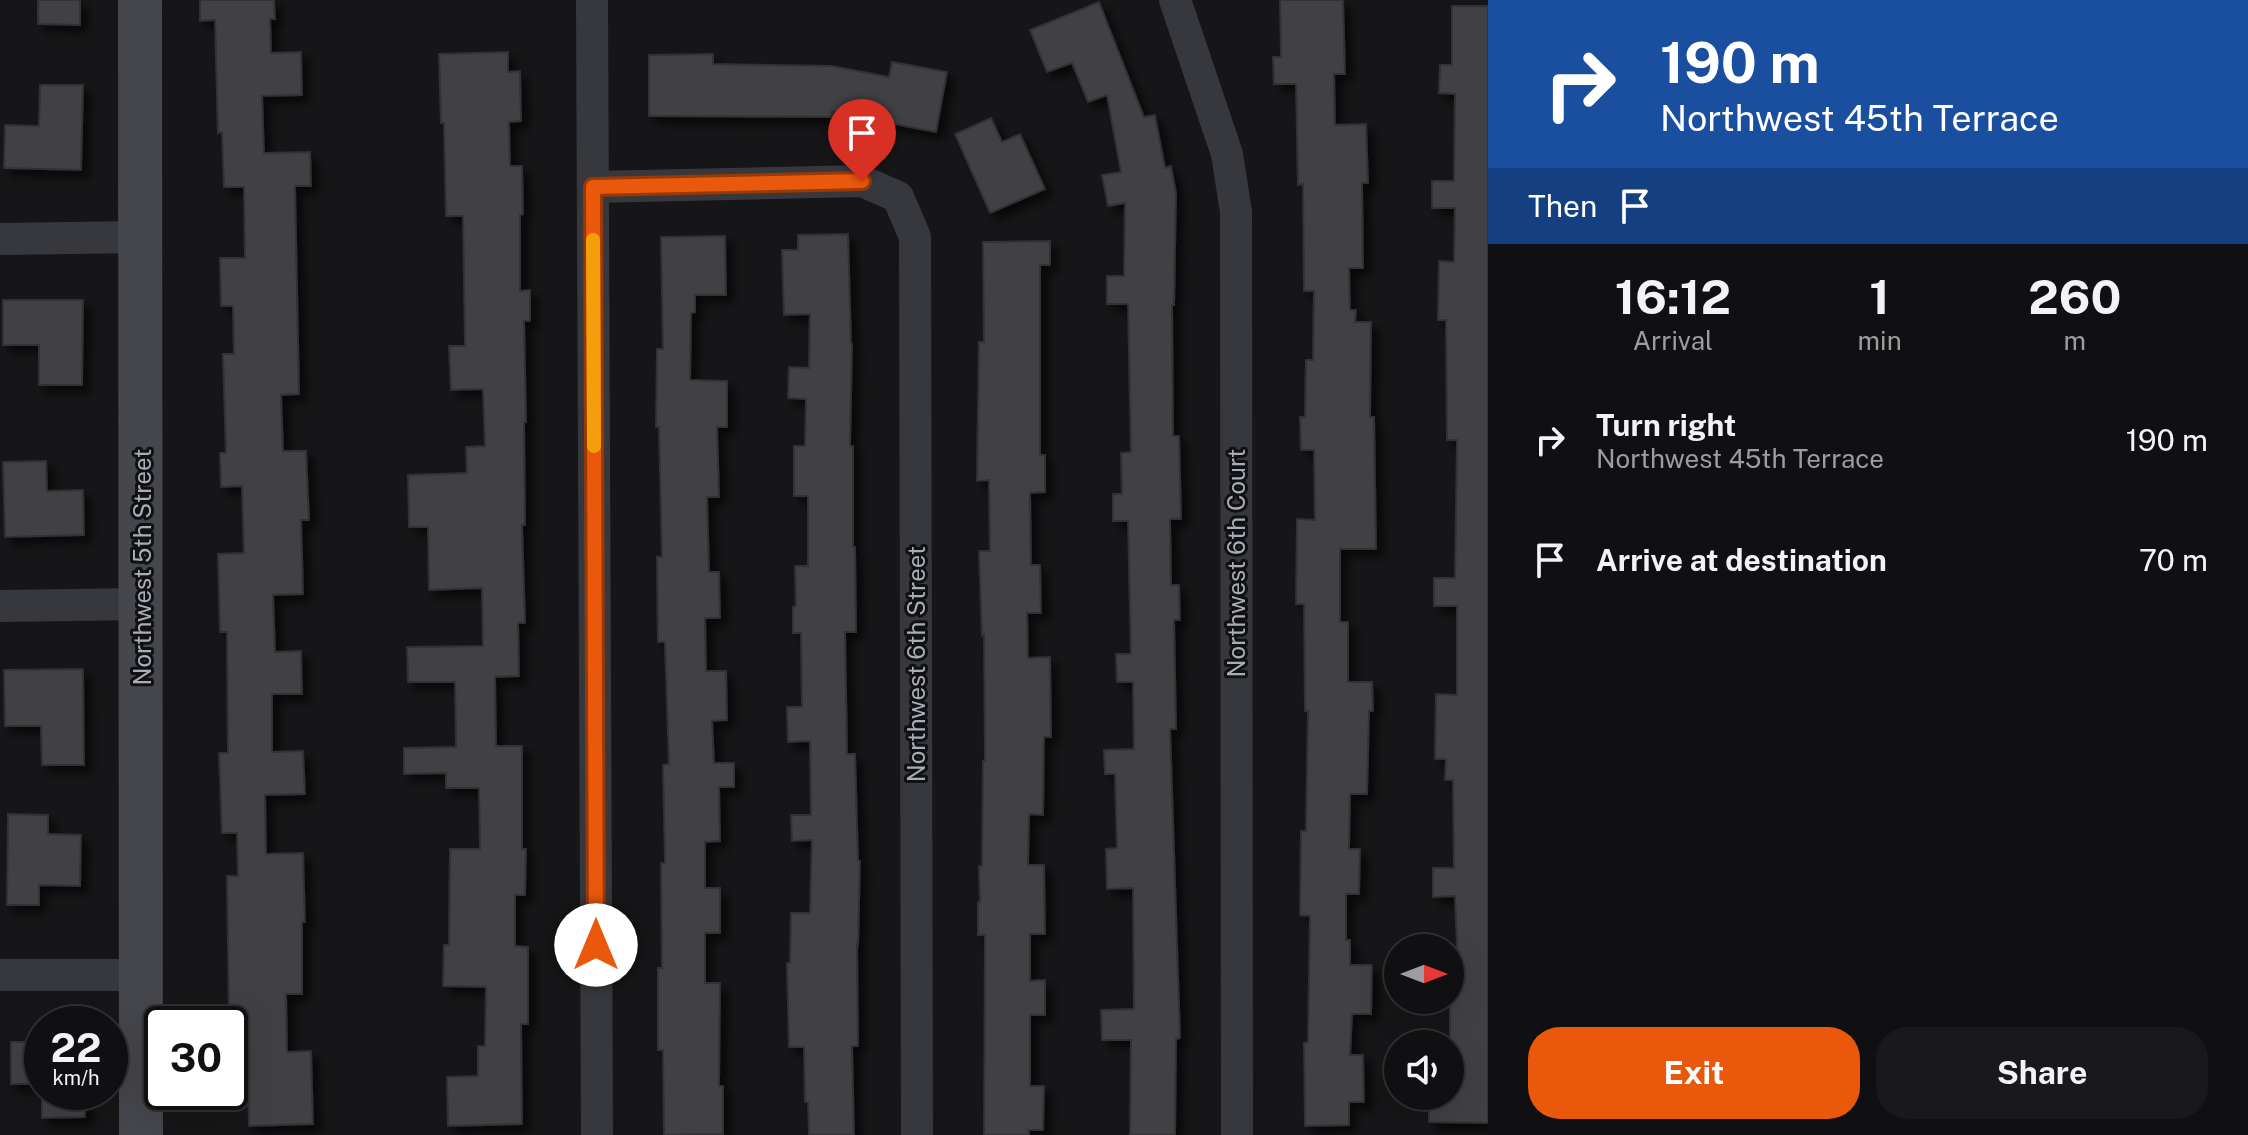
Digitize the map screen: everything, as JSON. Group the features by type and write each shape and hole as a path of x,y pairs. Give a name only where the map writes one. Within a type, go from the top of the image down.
{"street":[{"name":"Northwest 5th Street","path":"140,0 141,1135"},
{"path":"592,0 597,1135"},
{"name":"Northwest 6th Court","path":"1175,0 1227,154 1236,212 1237,1135"},
{"name":"Northwest 6th Street","path":"593,187 862,181 898,197 915,237 917,1135"},
{"path":"0,239 140,237"},
{"path":"0,606 142,604"},
{"path":"0,975 142,975"}],"building":[{"path":"38,0 80,0 80,25 38,24"},
{"path":"200,0 274,0 275,19 270,19 271,53 301,52 302,95 262,96 264,153 310,152 311,186 295,186 299,394 281,395 283,451 306,451 309,520 301,520 303,594 273,595 275,652 301,651 302,694 272,694 272,752 303,751 305,794 265,795 266,854 303,853 305,922 302,922 302,994 286,994 287,1052 311,1051 313,1124 249,1126 248,1006 229,1006 227,876 238,876 237,833 222,833 219,753 228,753 227,632 220,632 218,554 244,553 242,486 221,487 220,453 226,453 223,354 234,354 233,306 221,306 220,258 245,258 244,187 224,187 222,132 218,133 215,20 200,21"},
{"path":"1280,0 1343,0 1345,74 1334,74 1335,125 1366,124 1368,183 1362,183 1363,268 1349,268 1350,310 1356,310 1355,322 1371,322 1370,417 1374,417 1376,549 1340,549 1340,622 1348,622 1348,682 1372,682 1367,794 1350,794 1349,849 1360,849 1359,894 1346,894 1346,940 1350,940 1350,965 1372,965 1371,1014 1352,1014 1350,1055 1363,1055 1364,1102 1349,1102 1349,1125 1305,1126 1304,1043 1308,1042 1310,916 1300,915 1301,831 1306,831 1308,711 1305,711 1304,604 1296,604 1297,519 1315,520 1314,450 1301,450 1300,417 1305,417 1306,360 1313,360 1314,291 1304,291 1303,184 1298,185 1296,84 1274,84 1273,57 1281,57"},
{"path":"1099,2 1144,117 1155,115 1165,168 1171,166 1176,193 1172,305 1173,436 1179,436 1181,519 1170,519 1171,585 1179,585 1180,620 1174,620 1176,729 1170,729 1180,1038 1176,1039 1175,1135 1130,1135 1131,1040 1102,1040 1101,1010 1134,1009 1133,888 1107,889 1106,849 1117,848 1115,774 1105,774 1104,750 1134,749 1133,682 1117,682 1116,654 1131,654 1128,521 1113,521 1113,494 1122,494 1121,453 1131,452 1128,304 1107,304 1107,276 1124,276 1125,203 1108,206 1102,175 1121,172 1107,95 1088,102 1072,63 1047,72 1030,30"},
{"path":"1452,6 1488,6 1488,1123 1429,1122 1429,1110 1464,1110 1464,1030 1450,1030 1450,1014 1464,1014 1464,934 1456,934 1455,896 1433,897 1433,868 1454,868 1453,780 1445,780 1446,759 1435,759 1436,694 1457,695 1457,606 1434,606 1434,578 1455,578 1457,440 1447,440 1446,320 1438,320 1439,261 1454,262 1455,208 1432,208 1432,181 1454,181 1455,94 1439,93 1440,65 1452,65"},
{"path":"508,52 508,72 520,71 521,121 509,122 510,166 522,166 520,291 530,290 530,321 524,321 525,525 522,525 525,623 518,623 519,676 495,677 496,746 522,746 525,895 515,895 515,946 528,947 528,1024 521,1024 522,1124 448,1126 447,1077 478,1076 478,1046 485,1046 486,987 443,986 444,945 449,945 450,849 480,849 479,788 446,788 446,773 404,774 404,748 456,747 455,682 408,682 407,647 483,646 482,588 429,590 428,527 409,527 408,475 467,473 466,447 485,446 483,389 451,390 449,346 465,346 463,216 446,216 439,54"},
{"path":"713,54 713,64 832,66 889,77 892,62 947,72 936,132 832,112 832,117 649,116 649,55"},
{"path":"40,85 83,85 81,170 4,168 5,125 39,126"},
{"path":"991,118 1002,142 1020,134 1045,189 990,213 955,134"},
{"path":"848,234 856,632 845,632 847,754 855,754 860,861 858,1046 852,1046 854,1135 809,1135 804,1047 789,1047 787,963 790,963 791,913 810,913 812,840 792,841 791,815 811,815 810,741 788,742 787,707 802,707 801,633 793,633 793,607 796,606 795,566 808,566 808,496 794,496 794,446 805,446 806,399 788,398 789,367 809,368 810,314 784,315 782,250 798,250 798,235"},
{"path":"725,236 726,295 695,295 695,312 691,313 690,380 727,381 727,427 717,427 719,497 707,497 709,572 719,572 720,618 705,618 706,671 726,671 727,720 712,721 714,763 734,763 734,787 719,787 720,841 705,842 705,888 720,888 720,933 705,933 705,983 720,983 719,1086 723,1086 723,1134 664,1135 663,1050 658,1050 658,968 662,968 661,863 665,863 663,765 669,764 665,642 658,642 657,557 662,557 659,427 656,427 657,349 663,349 661,237"},
{"path":"1050,241 1050,265 1040,265 1040,455 1045,455 1045,492 1030,493 1031,565 1040,565 1041,613 1027,613 1028,658 1050,657 1051,737 1044,737 1043,815 1029,814 1028,865 1044,865 1045,934 1030,934 1030,981 1045,980 1045,1015 1030,1015 1030,1086 1044,1086 1043,1130 1029,1130 1029,1135 984,1135 985,935 978,935 985,761 984,635 979,551 990,551 989,480 977,481 979,342 984,342 983,242"},
{"path":"3,300 83,300 82,385 39,385 39,345 3,345"},
{"path":"46,461 47,491 83,490 84,535 5,537 3,462"},
{"path":"83,669 84,765 42,765 41,726 5,726 4,670"},
{"path":"8,814 48,815 48,834 81,835 80,886 39,885 39,905 7,905"},
{"path":"11,1042 24,1042 24,1084 11,1084"},
{"path":"42,1110 85,1110 85,1117 42,1118"}],"slow traffic":[{"path":"593,240 594,446"}],"route":[{"path":"596,945 593,187 862,181"}]}
